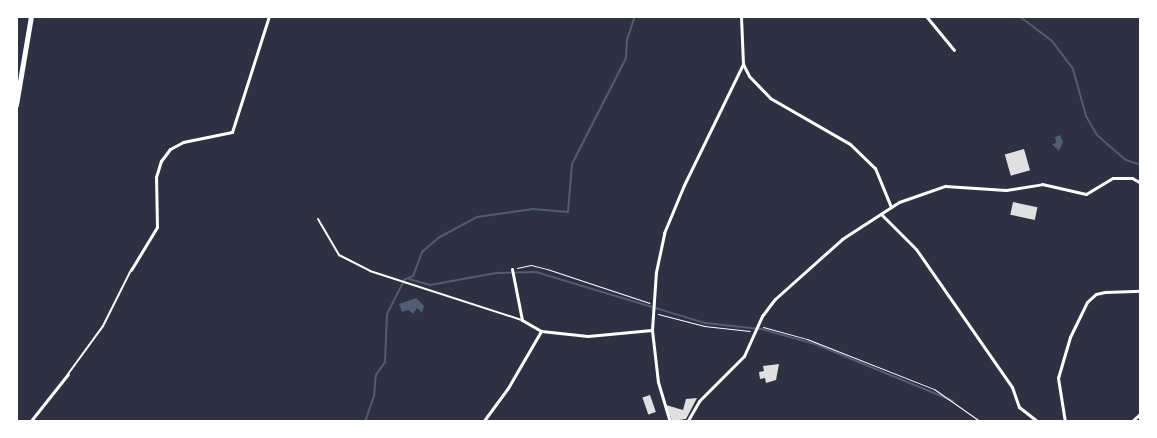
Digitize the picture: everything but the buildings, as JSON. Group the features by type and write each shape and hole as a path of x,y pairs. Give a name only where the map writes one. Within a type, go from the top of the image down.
{"main road":[{"path":"16,105 31,16"}],"street":[{"path":"131,270 157,227 156,177 161,161 170,149 183,142 232,132 269,16"},
{"path":"741,16 743,64 749,76 770,98 828,128 856,150 875,168 891,207"},
{"path":"926,16 954,50"},
{"path":"670,422 658,382 652,330 656,272 664,233 700,150 743,64"},
{"path":"687,422 699,401 744,356 757,326 775,299 818,258 842,239 882,215 891,207 918,193 945,186 1006,190 1042,184 1086,194 1113,178 1132,178 1141,183"},
{"path":"882,215 916,249 1012,387 1019,407 1038,422"},
{"path":"512,269 522,320 541,331 588,336 652,330"},
{"path":"1064,421 1058,378 1070,337 1086,302 1096,294 1105,292 1141,292"},
{"path":"483,422 508,388 541,331"},
{"path":"30,422 68,374"},
{"path":"1131,422 1141,413"}],"lane":[{"path":"318,219 338,255 396,281 522,320"},
{"path":"68,374 103,326 131,270"}],"path":[{"path":"512,269 539,267 653,304"},
{"path":"652,313 704,326 756,332"},
{"path":"757,326 807,339 934,389 981,422"},
{"path":"994,422 1003,422"}],"water":[{"path":"1060,135 1063,142 1059,151 1052,144 1056,143 1055,137"},
{"path":"416,298 424,306 422,313 417,308 413,314 409,310 402,312 399,304"}],"waterway":[{"path":"365,422 374,396 376,375 385,362 387,314 404,280 413,276 422,252 438,238 477,217 533,209 568,212 572,164 626,58 627,40 635,16"},
{"path":"1019,16 1052,41 1073,69 1086,116 1097,135 1126,160 1141,165"},
{"path":"409,279 430,285 496,273 536,272 705,323 761,329 815,344 953,401"}]}
